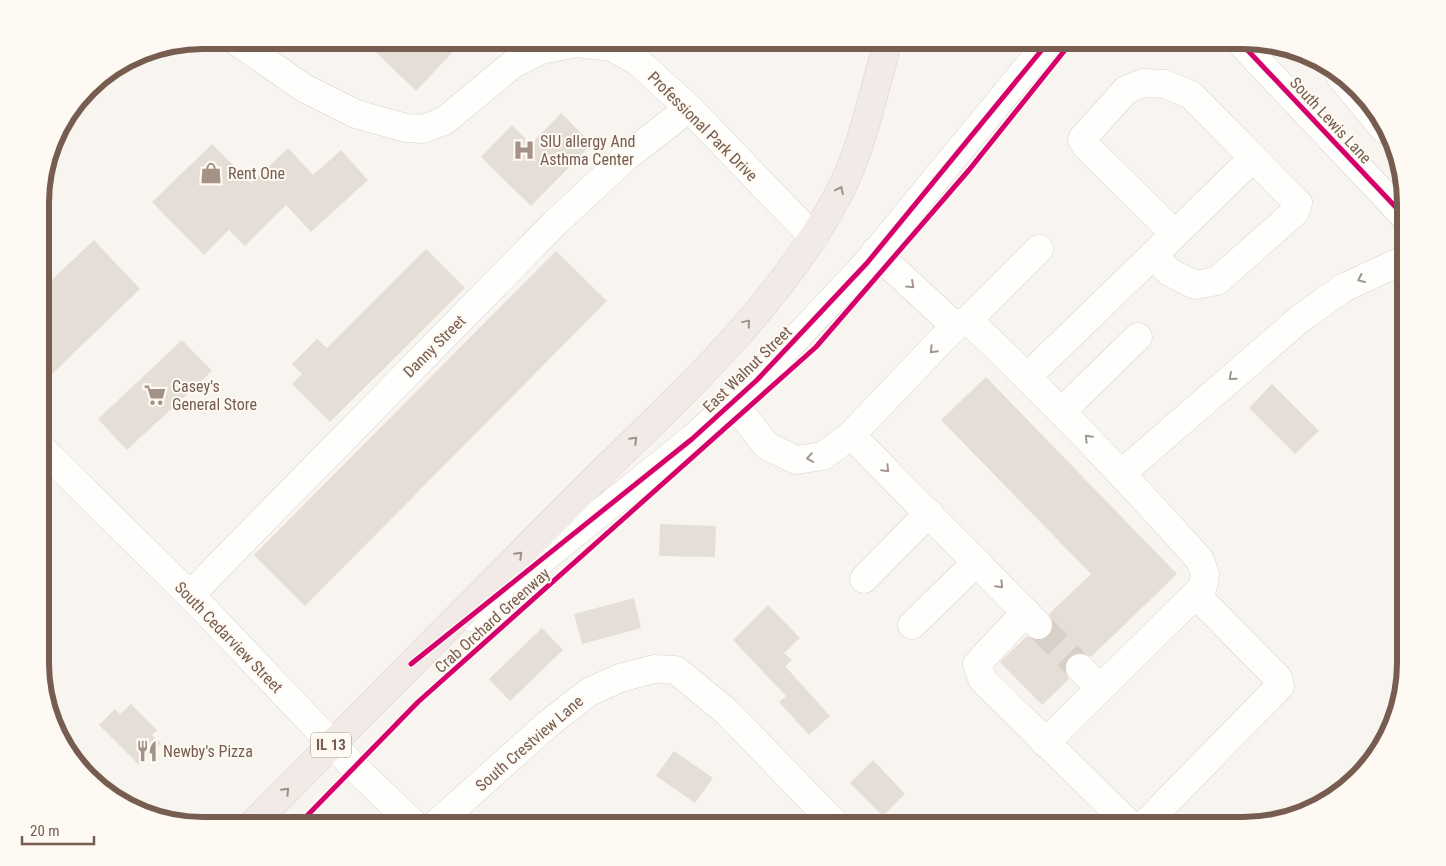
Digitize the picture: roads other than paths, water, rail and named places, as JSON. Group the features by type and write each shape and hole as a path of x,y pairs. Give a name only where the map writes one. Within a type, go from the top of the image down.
{"highway":[{"name":"East Walnut Street","path":"261,817 742,329 786,276 814,238 839,194 858,150 885,49"}],"street":[{"name":"Professional Park Drive","path":"248,49 304,88 356,114 406,128 422,129 444,121 512,64 546,49"},
{"name":"Professional Park Drive","path":"616,49 637,61 689,108 814,238"},
{"name":"East Walnut Street","path":"411,664 692,439 757,380 875,252 1043,49"},
{"name":"South Lewis Lane","path":"1247,49 1397,208"},
{"path":"1154,255 1169,272 1196,285 1217,281 1295,212 1298,203 1191,95 1165,84 1143,84 1126,90 1082,139 1086,146 1175,234"},
{"name":"Danny Street","path":"190,595 555,223 626,157 689,108"},
{"path":"1028,376 1253,158"},
{"path":"732,402 767,446 796,460 823,456 851,435 962,323 1039,250"},
{"path":"875,252 1028,376 1122,473 1200,560 1204,574 1203,587 1045,743"},
{"path":"1122,473 1301,318 1343,288 1397,263"},
{"path":"1062,411 1138,337"},
{"path":"851,435 1032,618 977,664 982,679 1122,817"},
{"name":"South Cedarview Street","path":"49,456 190,595 332,744 407,817"},
{"path":"864,579 930,513"},
{"path":"912,625 977,562"},
{"path":"1152,817 1280,686 1278,678 1196,595"},
{"path":"1080,668 1100,688"},
{"name":"South Crestview Lane","path":"444,817 548,724 589,692 620,678 654,669 676,670 728,713 828,817"}],"tunnel":[{"path":"1038,625 1080,668"}],"place":[{"name":"SIU allergy And Asthma Center","path":"524,150"},
{"name":"Rent One","path":"211,173"},
{"name":"Casey's General Store","path":"155,395"},
{"name":"Newby's Pizza","path":"147,751"}]}
